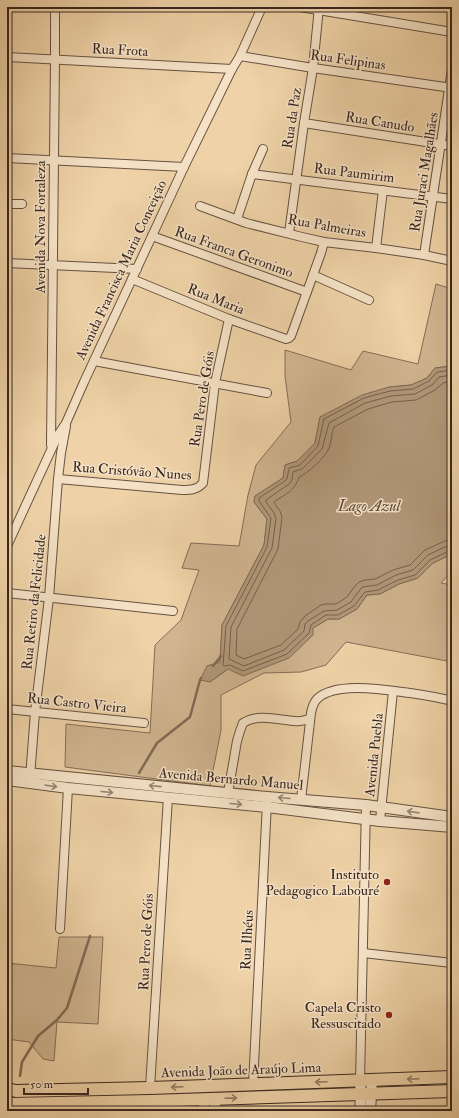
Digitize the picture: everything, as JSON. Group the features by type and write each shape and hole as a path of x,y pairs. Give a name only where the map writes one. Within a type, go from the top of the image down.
{"main road":[{"name":"Avenida João de Araújo Lima","path":"7,1089 16,1091 150,1088 452,1077"},
{"name":"Avenida João de Araújo Lima","path":"7,1104 210,1105 367,1094 452,1091"}],"street":[{"name":"Avenida Nova Fortaleza","path":"51,448 54,265 55,7"},
{"name":"Avenida Francisca Maria Conceição","path":"7,546 51,448 66,423 184,167 232,69 240,56 262,7"},
{"path":"300,7 452,32"},
{"name":"Rua da Paz","path":"289,233 304,123 314,68 319,9"},
{"name":"Rua Felipinas","path":"240,56 451,88"},
{"name":"Rua Frota","path":"7,57 232,69"},
{"name":"Rua Juraci Magalhães","path":"424,255 451,88 452,69"},
{"name":"Rua Canudo","path":"304,123 452,146"},
{"path":"237,219 252,174 263,149"},
{"path":"7,158 184,167"},
{"name":"Rua Paumirim","path":"252,174 452,199"},
{"path":"376,248 383,190"},
{"path":"7,204 22,204"},
{"name":"Rua Palmeiras","path":"200,206 246,223 324,242 424,255 452,261"},
{"name":"Rua Franca Geronimo","path":"152,236 307,292"},
{"path":"307,292 324,242"},
{"path":"7,262 137,269"},
{"path":"313,275 368,300"},
{"name":"Rua Maria","path":"132,279 229,319 283,338 289,338 291,336 307,292"},
{"name":"Rua Pero de Góis","path":"203,483 215,384 229,319"},
{"path":"94,361 267,393"},
{"name":"Rua Retiro da Felicidade","path":"30,778 49,598 58,479 66,423"},
{"name":"Rua Cristóvão Nunes","path":"58,479 182,490 197,488 203,483"},
{"path":"7,593 173,611"},
{"path":"301,800 312,706 321,696 334,690 363,688 438,697 452,701"},
{"name":"Avenida Puebla","path":"380,821 393,691"},
{"name":"Rua Castro Vieira","path":"7,709 144,723"},
{"path":"228,793 237,741 243,723 262,718 297,722 310,719"},
{"name":"Avenida Bernardo Manuel","path":"7,771 68,788 168,797 267,802 301,800 366,805 452,817"},
{"name":"Avenida Bernardo Manuel","path":"7,780 30,778 228,793 267,802 366,819 452,827"},
{"path":"60,929 68,788"},
{"name":"Rua Pero de Góis","path":"150,1088 168,797"},
{"name":"Rua Ilhéus","path":"253,1085 267,802"},
{"name":"Avenida Puebla","path":"360,1081 366,805"},
{"path":"363,953 452,963"},
{"path":"360,1111 372,1080"},
{"path":"360,1081 367,1094 370,1111"}],"shaded area":[{"path":"436,284 452,289 452,366 435,368 427,378 411,385 389,387 320,417 315,443 297,461 285,465 283,478 255,496 254,502 267,519 264,545 222,625 220,662 207,666 210,682 228,669 313,628 328,619 339,619 357,609 367,595 380,594 399,584 418,578 433,563 452,554 452,571 441,583 452,585 452,662 346,642 326,665 301,672 264,673 221,695 221,730 210,786 65,767 66,724 150,733 155,645 181,620 199,570 182,568 191,543 239,546 248,495 256,465 291,422 285,376 285,350 351,370 363,351 418,364"},
{"path":"59,937 103,937 98,1024 57,1022 54,1061 43,1059 29,1042 7,1039 7,963 56,968"}],"water":[{"name":"Lago Azul","path":"452,366 452,554 433,563 418,578 399,584 380,594 367,595 357,609 339,619 328,619 313,628 313,635 289,658 243,676 228,669 210,682 200,680 207,666 220,662 222,625 264,545 267,519 254,502 255,496 283,478 285,465 297,461 315,443 320,417 362,395 389,387 411,385 427,378 435,368"}],"waterway":[{"path":"213,666 221,656"},
{"path":"139,773 157,743 190,717 201,678"},
{"path":"20,1076 22,1062 38,1036 57,1020 67,1008 90,936"}],"place":[{"name":"Instituto Pedagogico Labouré","path":"387,882"},
{"name":"Capela Cristo Ressuscitado","path":"389,1015"}]}
